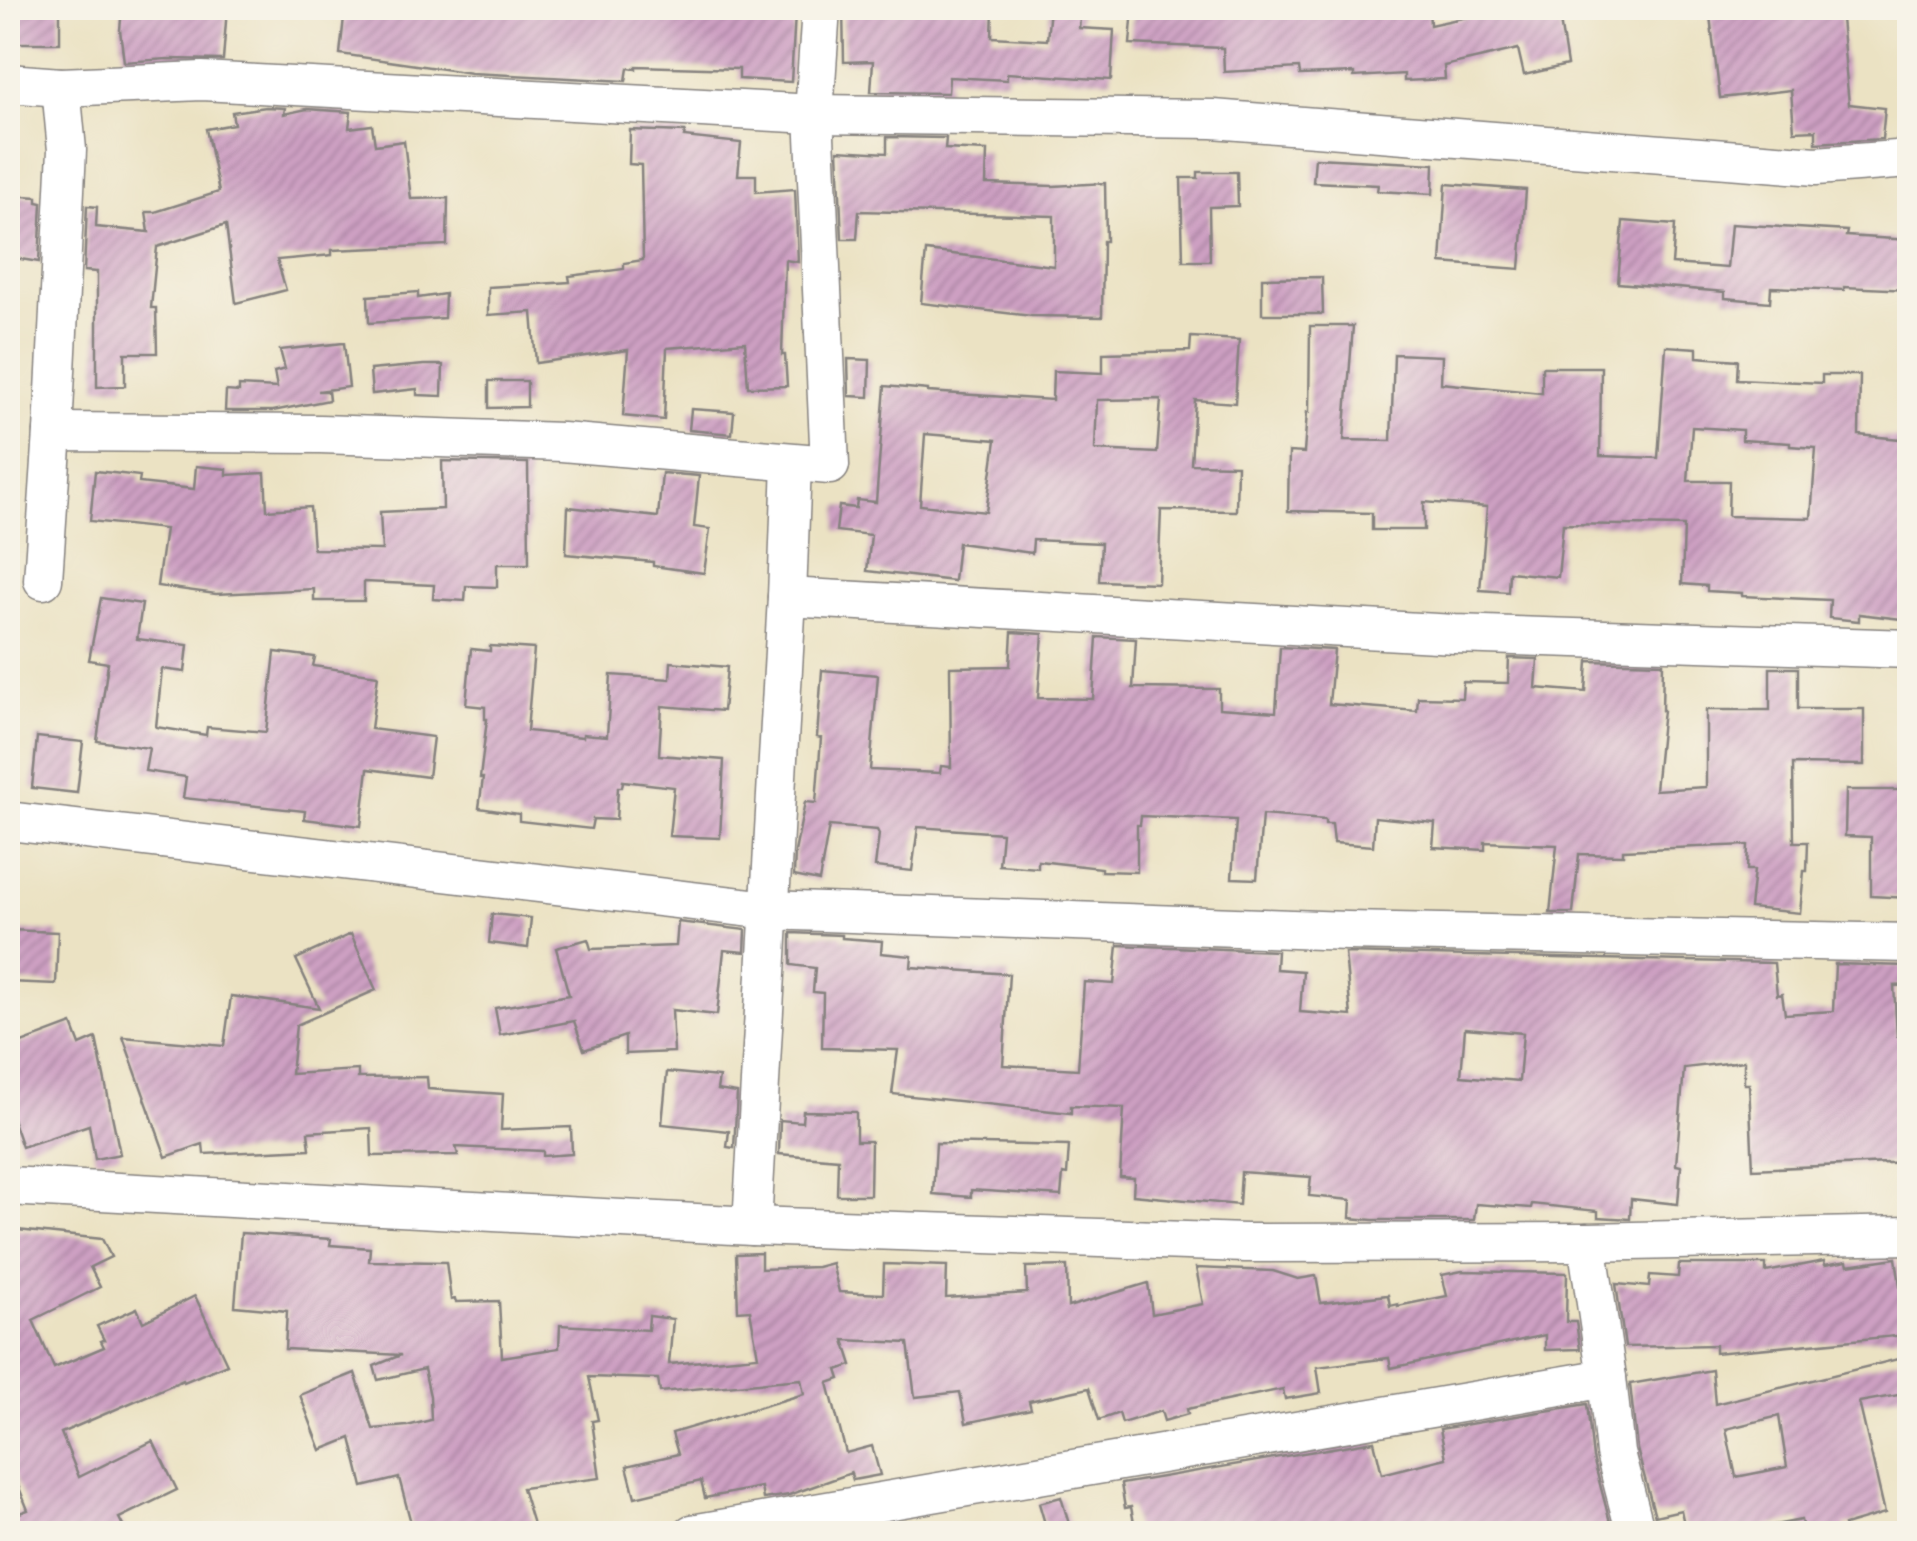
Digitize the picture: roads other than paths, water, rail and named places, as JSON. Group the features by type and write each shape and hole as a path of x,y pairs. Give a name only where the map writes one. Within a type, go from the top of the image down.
{"street":[{"path":"53,432 320,434 562,442 830,465 814,114 821,8"},
{"path":"8,84 202,81 814,114 1213,119 1816,166 1910,159"},
{"path":"43,580 67,150 61,86"},
{"path":"752,1226 792,463"},
{"path":"787,597 1455,634 1910,649"},
{"path":"8,821 770,910 1347,931 1910,943"},
{"path":"8,1186 752,1226 1246,1243 1910,1236"},
{"path":"1586,1242 1614,1453 1636,1534"},
{"path":"692,1534 1607,1378"}]}
